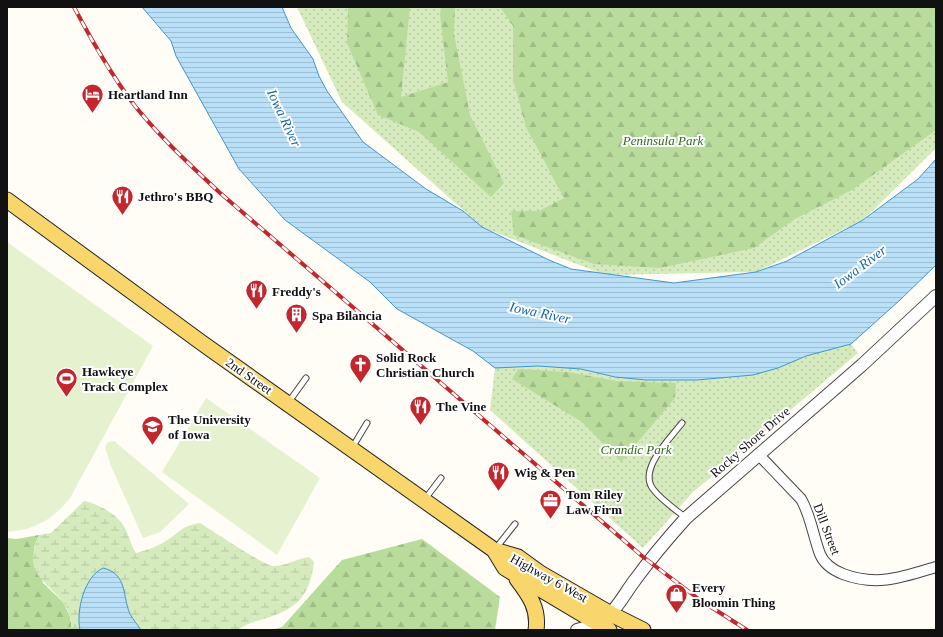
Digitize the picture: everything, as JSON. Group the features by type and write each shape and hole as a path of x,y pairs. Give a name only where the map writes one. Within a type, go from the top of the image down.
{"main road":[{"name":"2nd Street","path":"7,200 288,404 494,550"},
{"name":"Highway 6 West","path":"494,550 506,568 600,628"},
{"name":"Highway 6 West","path":"494,550 518,557 540,573 611,614 643,630"},
{"path":"512,572 532,601 537,612 536,630"}],"street":[{"name":"Rocky Shore Drive","path":"600,628 644,567 686,518 862,365 936,296"},
{"name":"Dill Street","path":"758,454 801,499 806,508 821,556 832,568 854,578 868,581 897,578 936,567"},
{"path":"577,630 600,628"}],"lane":[{"path":"288,404 306,378"},
{"path":"351,449 367,423"},
{"path":"682,423 651,464 648,473 649,484 654,491 686,518"},
{"path":"424,501 441,478"},
{"path":"494,550 515,524"}],"green space":[{"name":"Peninsula Park","path":"297,7 936,7 936,148 863,220 756,272 605,275 482,227 342,102"},
{"path":"348,7 410,7 401,97 448,82 440,15 441,7 455,7 454,34 470,115 504,183 491,197 419,132 378,115 347,43"},
{"name":"Peninsula Park","path":"500,7 936,7 936,130 852,190 795,219 754,248 660,268 594,264 514,235 511,211 539,211 564,198 526,127 513,80 513,26"},
{"name":"Hawkeye Track Complex","path":"7,242 153,346 70,498 64,506 50,518 34,526 7,532"},
{"name":"Crandic Park","path":"851,344 858,353 692,493 643,548 490,410 495,368 538,366 581,369 615,377 646,380 753,375 778,368 806,356"},
{"path":"518,369 568,372 617,381 676,383 675,398 621,462 582,422 512,379"},
{"path":"206,398 320,478 277,555 162,472"},
{"path":"114,441 189,504 160,532 143,538 111,466 105,447 108,442"},
{"path":"84,501 108,511 119,520 126,530 136,553 157,546 186,527 200,523 249,554 273,566 282,565 309,557 314,562 306,592 301,599 287,610 248,624 238,630 72,630 68,611 62,601 37,573 33,558 39,535 51,533"},
{"path":"39,535 34,548 43,583 63,602 70,616 72,630 7,630 7,538 16,539"},
{"path":"422,539 500,597 495,630 271,630 282,627 342,560"}],"water":[{"name":"Iowa River","path":"142,7 282,7 291,28 313,59 319,76 327,91 363,142 426,189 463,211 482,227 549,260 571,269 674,283 756,272 787,261 863,220 918,179 936,159 936,265 851,344 806,356 778,368 753,375 697,380 646,380 615,377 581,369 538,366 495,368 473,351 397,309 370,282 285,220 239,169 176,56 171,41"},
{"path":"103,568 117,575 123,586 130,614 141,630 80,630 79,614 83,595 86,587 96,572"}],"railway":[{"path":"74,7 102,58 135,106 165,140 219,192 642,556 700,600 747,630"}],"place":[{"name":"Heartland Inn","path":"93,114"},
{"name":"Jethro's BBQ","path":"123,216"},
{"name":"Freddy's","path":"256,310"},
{"name":"Spa Bilancia","path":"296,334"},
{"name":"Solid Rock Christian Church","path":"361,384"},
{"name":"Hawkeye Track Complex","path":"66,398"},
{"name":"The Vine","path":"420,426"},
{"name":"The University of Iowa","path":"153,446"},
{"name":"Wig & Pen","path":"499,492"},
{"name":"Tom Riley Law Firm","path":"551,520"},
{"name":"Every Bloomin Thing","path":"676,614"}]}
